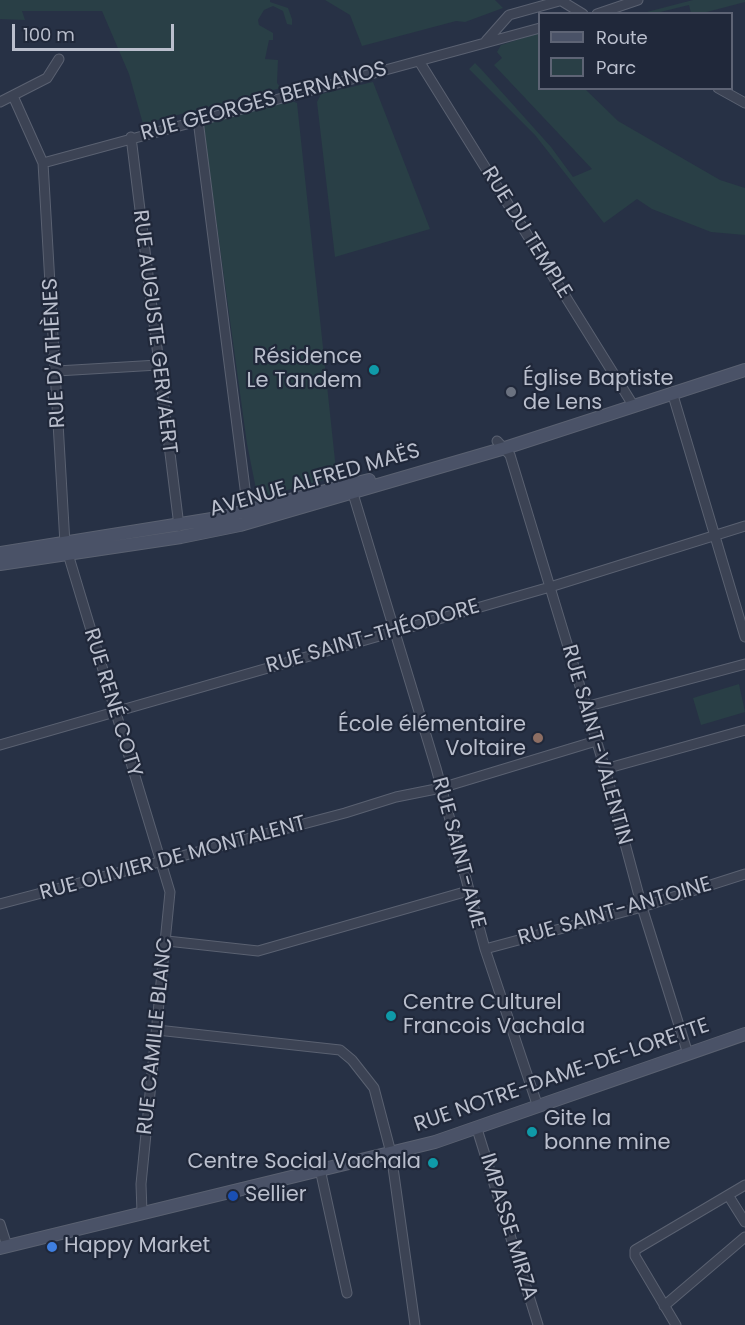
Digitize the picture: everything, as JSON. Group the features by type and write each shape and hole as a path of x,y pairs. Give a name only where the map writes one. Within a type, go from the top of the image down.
{"main road":[{"name":"AVENUE ALFRED MAËS","path":"501,444 628,409 633,405 745,370"},
{"name":"AVENUE ALFRED MAËS","path":"0,564 368,486 621,404 633,405"},
{"name":"AVENUE ALFRED MAËS","path":"0,553 66,549 221,529 351,489"},
{"name":"RUE NOTRE-DAME-DE-LORETTE","path":"3,1247 391,1153 477,1129 745,1034"}],"street":[{"path":"486,42 514,13 561,0 580,12"},
{"path":"603,12 638,0"},
{"name":"RUE GEORGES BERNANOS","path":"43,163 131,137 538,28"},
{"path":"0,102 47,78 59,59"},
{"name":"RUE DU TEMPLE","path":"419,61 633,405"},
{"path":"721,90 745,104"},
{"path":"13,96 43,163"},
{"path":"198,120 248,512"},
{"name":"RUE AUGUSTE GERVAERT","path":"131,137 179,526"},
{"name":"RUE D'ATHÈNES","path":"43,163 66,549"},
{"path":"57,371 158,366"},
{"path":"672,392 745,638"},
{"name":"RUE SAINT-VALENTIN","path":"501,444 510,455 605,769 642,907 688,1054"},
{"name":"RUE SAINT-AME","path":"351,489 441,788 485,949 538,1107"},
{"name":"RUE SAINT-THÉODORE","path":"0,745 550,587 745,526"},
{"name":"RUE RENÉ COTY","path":"66,549 161,862"},
{"path":"585,706 745,664"},
{"path":"605,769 745,730"},
{"name":"RUE OLIVIER DE MONTALENT","path":"0,904 345,813 396,797 441,788 596,741"},
{"name":"RUE CAMILLE BLANC","path":"142,1212 140,1203 170,892 161,862"},
{"name":"RUE SAINT-ANTOINE","path":"485,949 642,907 745,874"},
{"path":"166,941 258,951 468,891"},
{"path":"157,1030 340,1050 352,1060 374,1088 391,1153 415,1325"},
{"name":"IMPASSE MIRZA","path":"477,1129 538,1325"},
{"path":"320,1169 346,1293"},
{"path":"676,1325 635,1256 635,1250 745,1185"},
{"path":"728,1195 745,1222"},
{"path":"0,1224 3,1247"},
{"path":"664,1306 745,1237"}],"green space":[{"path":"0,0 270,0 270,2 288,8 292,19 292,25 287,24 283,11 273,6 264,10 258,20 259,25 273,33 273,40 269,40 265,59 278,60 277,83 281,88 143,124 129,74 102,11 22,11 25,20 0,19"},
{"path":"325,0 495,0 503,8 465,22 456,21 362,46 350,15"},
{"path":"693,0 745,0 745,2 707,12 691,12 689,5 660,12 647,12"},
{"path":"538,33 538,90 586,90 618,121 720,180 745,188 745,235 711,232 652,209 637,199 604,223 535,135 469,69 475,63 481,69 551,147 573,177 592,169 494,65 502,58 497,52 501,45"},
{"path":"373,82 430,229 335,257 317,102 321,94"},
{"path":"292,101 297,103 336,470 331,478 265,496 258,493 256,489 247,444 203,124"},
{"path":"739,684 745,712 701,725 693,698"}],"place":[{"name":"Résidence Le Tandem","path":"374,370"},
{"name":"Église Baptiste de Lens","path":"511,392"},
{"name":"École élémentaire Voltaire","path":"538,738"},
{"name":"Centre Culturel Francois Vachala","path":"391,1016"},
{"name":"Gite la bonne mine","path":"532,1132"},
{"name":"Centre Social Vachala","path":"433,1163"},
{"name":"Sellier","path":"233,1196"},
{"name":"Happy Market","path":"52,1247"}]}
